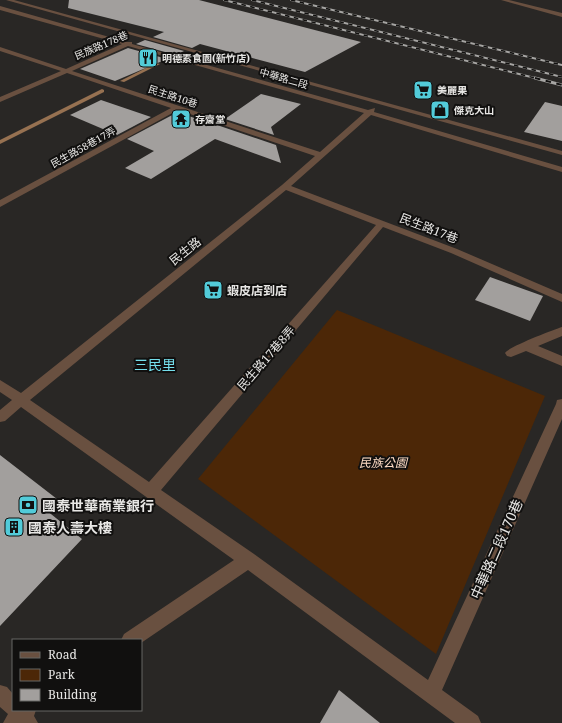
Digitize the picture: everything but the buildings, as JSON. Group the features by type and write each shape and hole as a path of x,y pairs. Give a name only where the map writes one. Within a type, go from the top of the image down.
{"street":[{"name":"中華路二段","path":"8,0 383,102 562,153"},
{"path":"503,0 562,15"},
{"name":"中華路二段","path":"0,8 368,112 562,170"},
{"name":"民族路178巷","path":"0,100 144,37"},
{"name":"民族路178巷","path":"0,49 66,71"},
{"name":"民主路10巷","path":"66,71 320,155"},
{"name":"民生路","path":"0,417 285,187 368,112 383,102"},
{"name":"民生路58巷17弄","path":"0,204 177,108"},
{"name":"民生路17巷","path":"285,187 454,251 562,298"},
{"name":"民生路17巷8弄","path":"151,491 381,224"},
{"path":"511,353 562,332"},
{"path":"526,346 562,361"},
{"path":"0,385 248,560 471,723"},
{"name":"中華路二段170巷","path":"431,694 562,404"},
{"path":"131,639 248,560"},
{"path":"0,694 12,707"}],"green space":[{"name":"民族公園","path":"337,310 545,396 436,654 198,479"}],"waterway":[{"path":"122,81 158,64"},
{"path":"0,142 102,91"}],"railway":[{"path":"224,0 539,79"},
{"path":"252,0 562,77"},
{"path":"291,0 562,65"},
{"path":"535,78 562,85"}],"place":[{"name":"明德素食園(新竹店)","path":"148,58"},
{"name":"美麗果","path":"423,90"},
{"name":"傑克大山","path":"440,110"},
{"name":"存齋堂","path":"181,119"},
{"name":"蝦皮店到店","path":"213,290"},
{"name":"國泰世華商業銀行","path":"28,505"},
{"name":"國泰人壽大樓","path":"14,527"}],"district":[{"name":"三民里","path":"155,364"}]}
